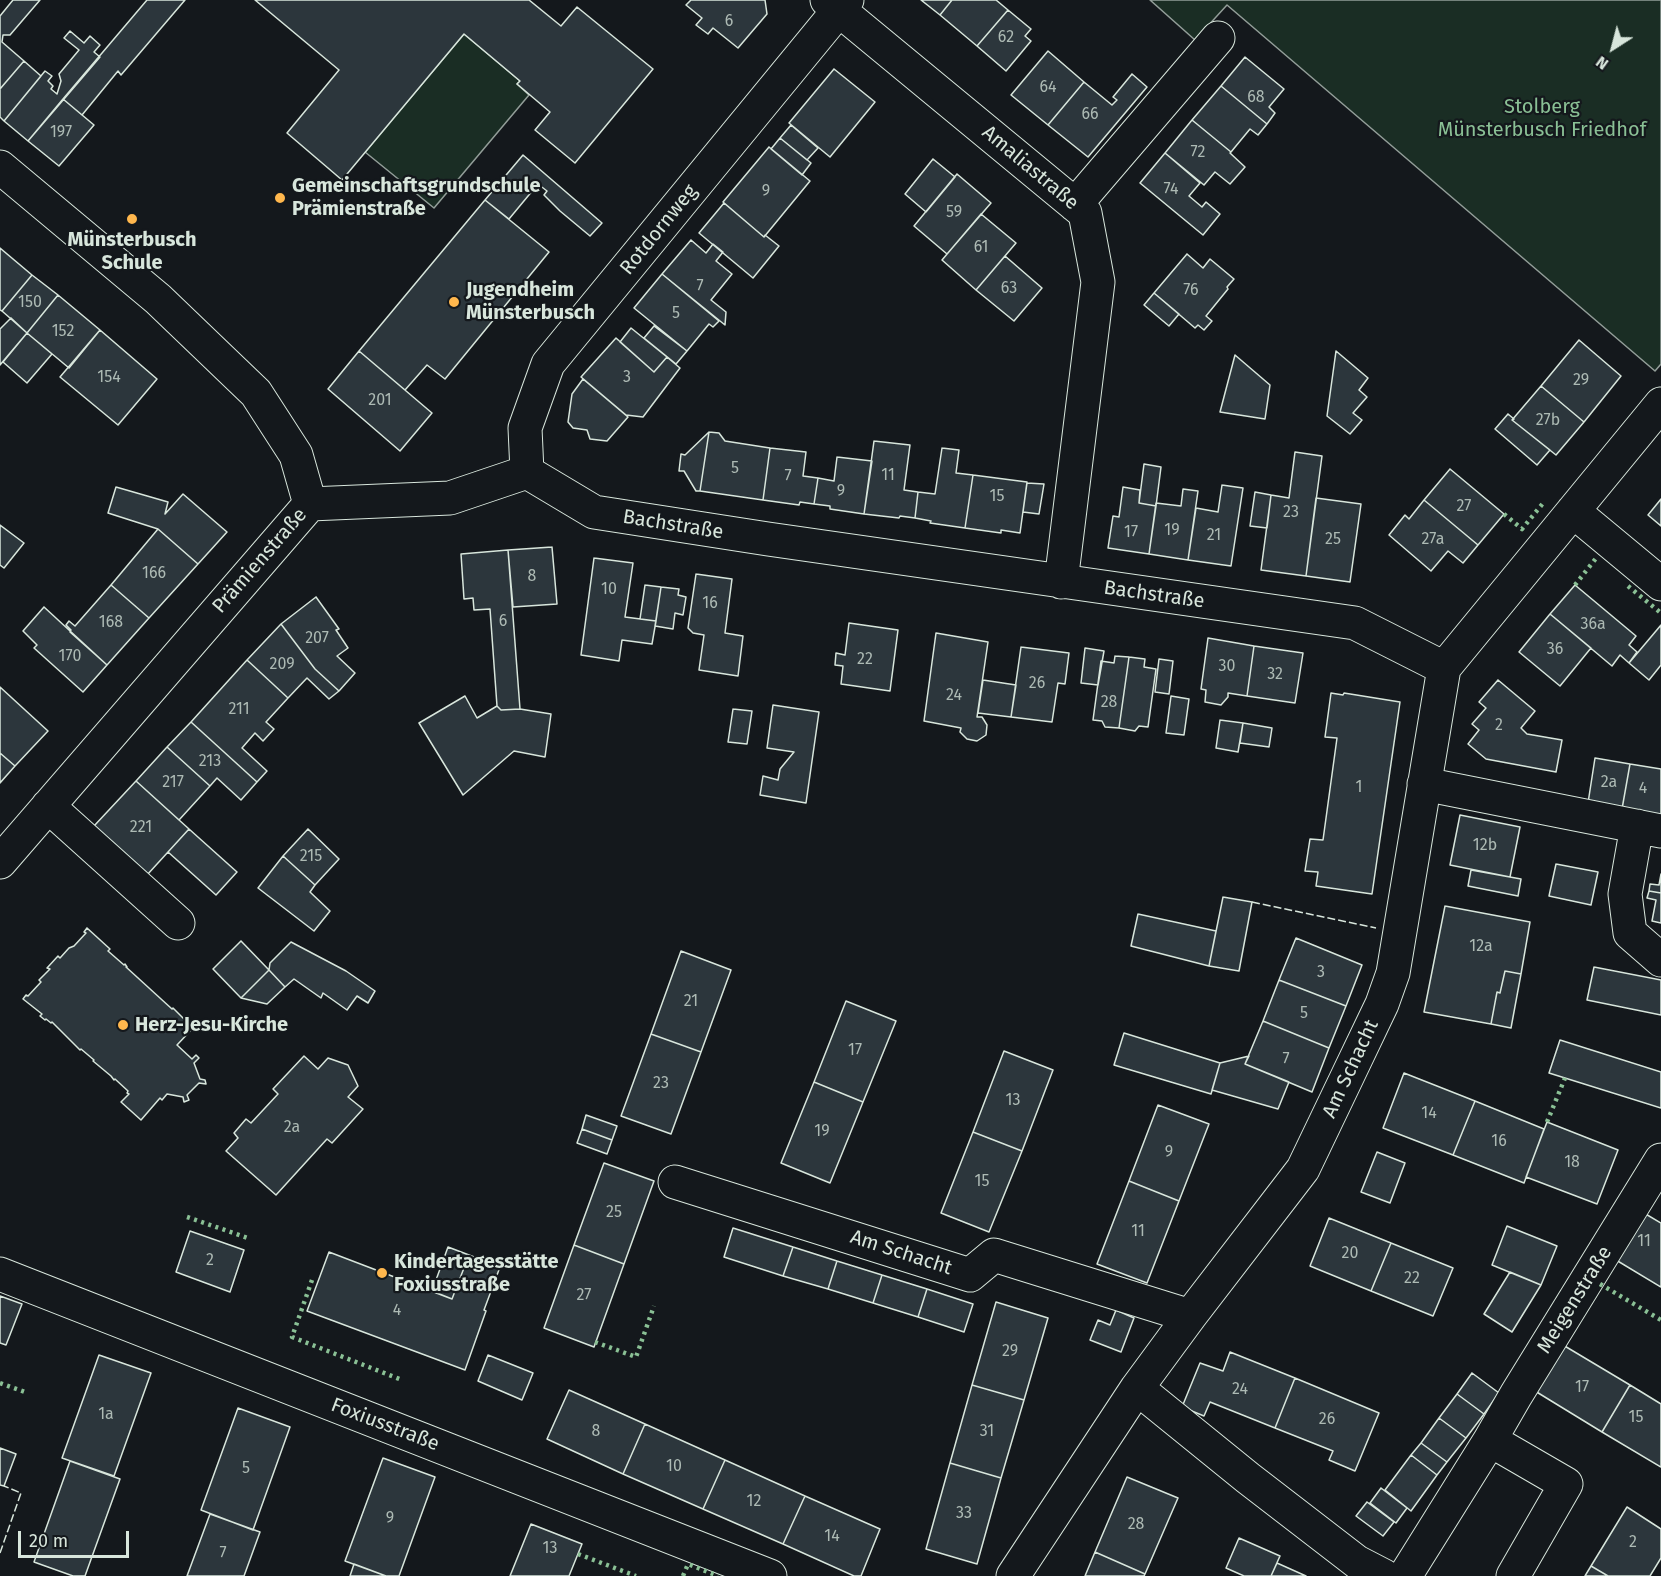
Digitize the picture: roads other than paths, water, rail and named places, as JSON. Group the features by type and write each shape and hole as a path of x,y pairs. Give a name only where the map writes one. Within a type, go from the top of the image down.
{"street":[{"name":"Amaliastraße","path":"838,3 1085,213 1098,282 1061,582"},
{"name":"Rotdornweg","path":"527,472 525,428 549,364 838,3"},
{"path":"1075,205 1218,38"},
{"name":"Prämienstraße","path":"0,167 158,298 256,393 296,455 310,504 0,861"},
{"path":"1444,668 1661,404"},
{"path":"310,504 450,498 527,472"},
{"name":"Bachstraße","path":"527,472 594,512 1061,582 1355,623 1444,668"},
{"path":"1573,511 1661,584"},
{"name":"Am Schacht","path":"1013,1576 1137,1388 1303,1169 1382,1004 1393,973 1444,668"},
{"path":"1424,784 1649,828 1625,894 1630,933 1661,960"},
{"path":"48,806 178,923"},
{"name":"Meigenstraße","path":"1406,1576 1661,1160"},
{"name":"Am Schacht","path":"675,1182 970,1275 994,1255 1190,1316"},
{"name":"Foxiusstraße","path":"0,1274 770,1576"},
{"path":"1137,1388 1357,1562 1384,1576"},
{"path":"1490,1440 1566,1484 1513,1576"}],"place":[{"name":"Gemeinschaftsgrundschule Prämienstraße","path":"280,198"},
{"name":"Münsterbusch Schule","path":"132,219"},
{"name":"Jugendheim Münsterbusch","path":"454,302"},
{"name":"Herz-Jesu-Kirche","path":"123,1025"},
{"name":"Kindertagesstätte Foxiusstraße","path":"382,1273"}],"park label":[{"name":"Stolberg Münsterbusch Friedhof","path":"1542,118"}]}
